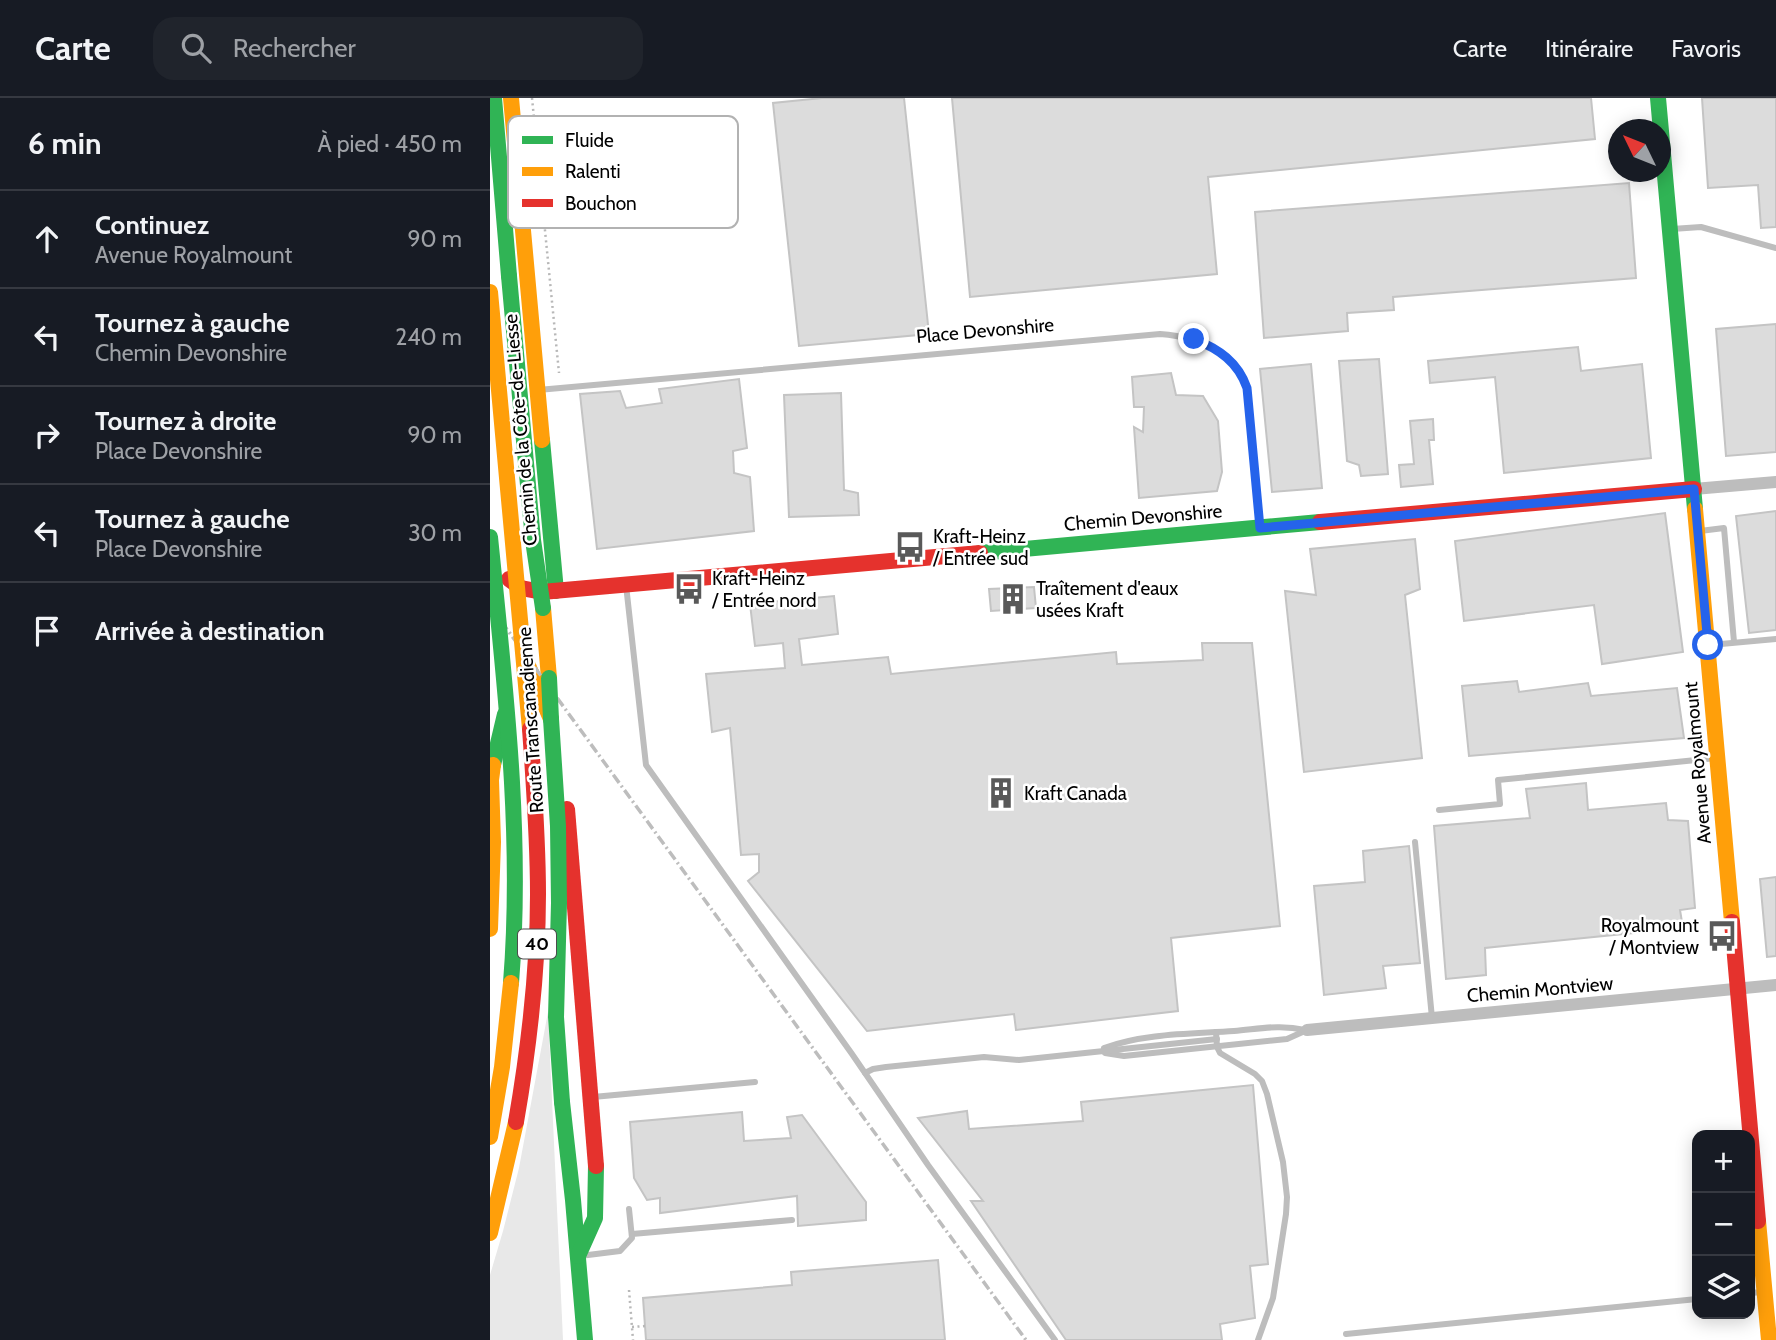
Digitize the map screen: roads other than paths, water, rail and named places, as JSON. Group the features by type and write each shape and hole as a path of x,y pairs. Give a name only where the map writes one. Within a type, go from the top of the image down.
{"main road":[{"name":"Route Transcanadienne","path":"494,98 533,540 543,608 549,678 558,826 556,1017 585,1340"},
{"name":"Chemin de la Côte-de-Liesse","path":"511,98 513,116"},
{"name":"Avenue Royalmount","path":"1658,98 1738,989 1758,1293 1769,1340"},
{"name":"Chemin de la Côte-de-Liesse","path":"522,228 555,591"},
{"name":"40","path":"490,292 537,826 538,907 535,979 528,1046 518,1111 490,1233"},
{"name":"Chemin Devonshire","path":"490,553 517,588 530,592 555,591 1694,489"},
{"name":"40","path":"490,537 514,803 516,855 513,980 490,1137"},
{"path":"523,652 551,719"},
{"path":"490,929 493,858 490,777 506,711"},
{"path":"490,777 507,767 532,765 551,770 565,783 596,1168 595,1218 578,1256"}],"street":[{"path":"490,395 536,390"},
{"name":"Chemin Devonshire","path":"1694,489 1776,482"},
{"path":"490,662 556,758 562,768 565,783"},
{"name":"Chemin Montview","path":"1307,1030 1776,985"}],"lane":[{"path":"1670,229 1701,227 1776,248"},
{"name":"Place Devonshire","path":"536,390 1160,334 1177,335 1207,345 1233,363 1242,374 1247,388 1260,528"},
{"path":"1698,531 1724,528 1734,642"},
{"path":"625,584 646,765 1055,1340"},
{"path":"1708,645 1776,639"},
{"path":"1439,810 1500,804 1498,780 1718,758"},
{"path":"1415,842 1433,1018"},
{"path":"865,1073 886,1066 985,1057 1019,1060 1095,1052 1124,1056 1287,1026 1307,1030"},
{"path":"1095,1052 1123,1041 1287,1039 1307,1030"},
{"path":"1217,1039 1220,1053 1262,1081 1283,1162 1286,1214 1273,1298 1258,1340"},
{"path":"590,1098 755,1082"},
{"path":"578,1256 620,1251 626,1247 632,1238 629,1209"},
{"path":"632,1234 792,1220"},
{"path":"1346,1334 1692,1299"}],"railway":[{"path":"490,606 1026,1340"}],"place":[{"name":"Kraft-Heinz / Entrée sud","path":"910,547"},
{"name":"Kraft-Heinz / Entrée nord","path":"689,589"},
{"name":"Traîtement d'eaux usées Kraft","path":"1013,599"},
{"name":"Kraft Canada","path":"1001,793"},
{"name":"Royalmount / Montview","path":"1722,936"}]}
